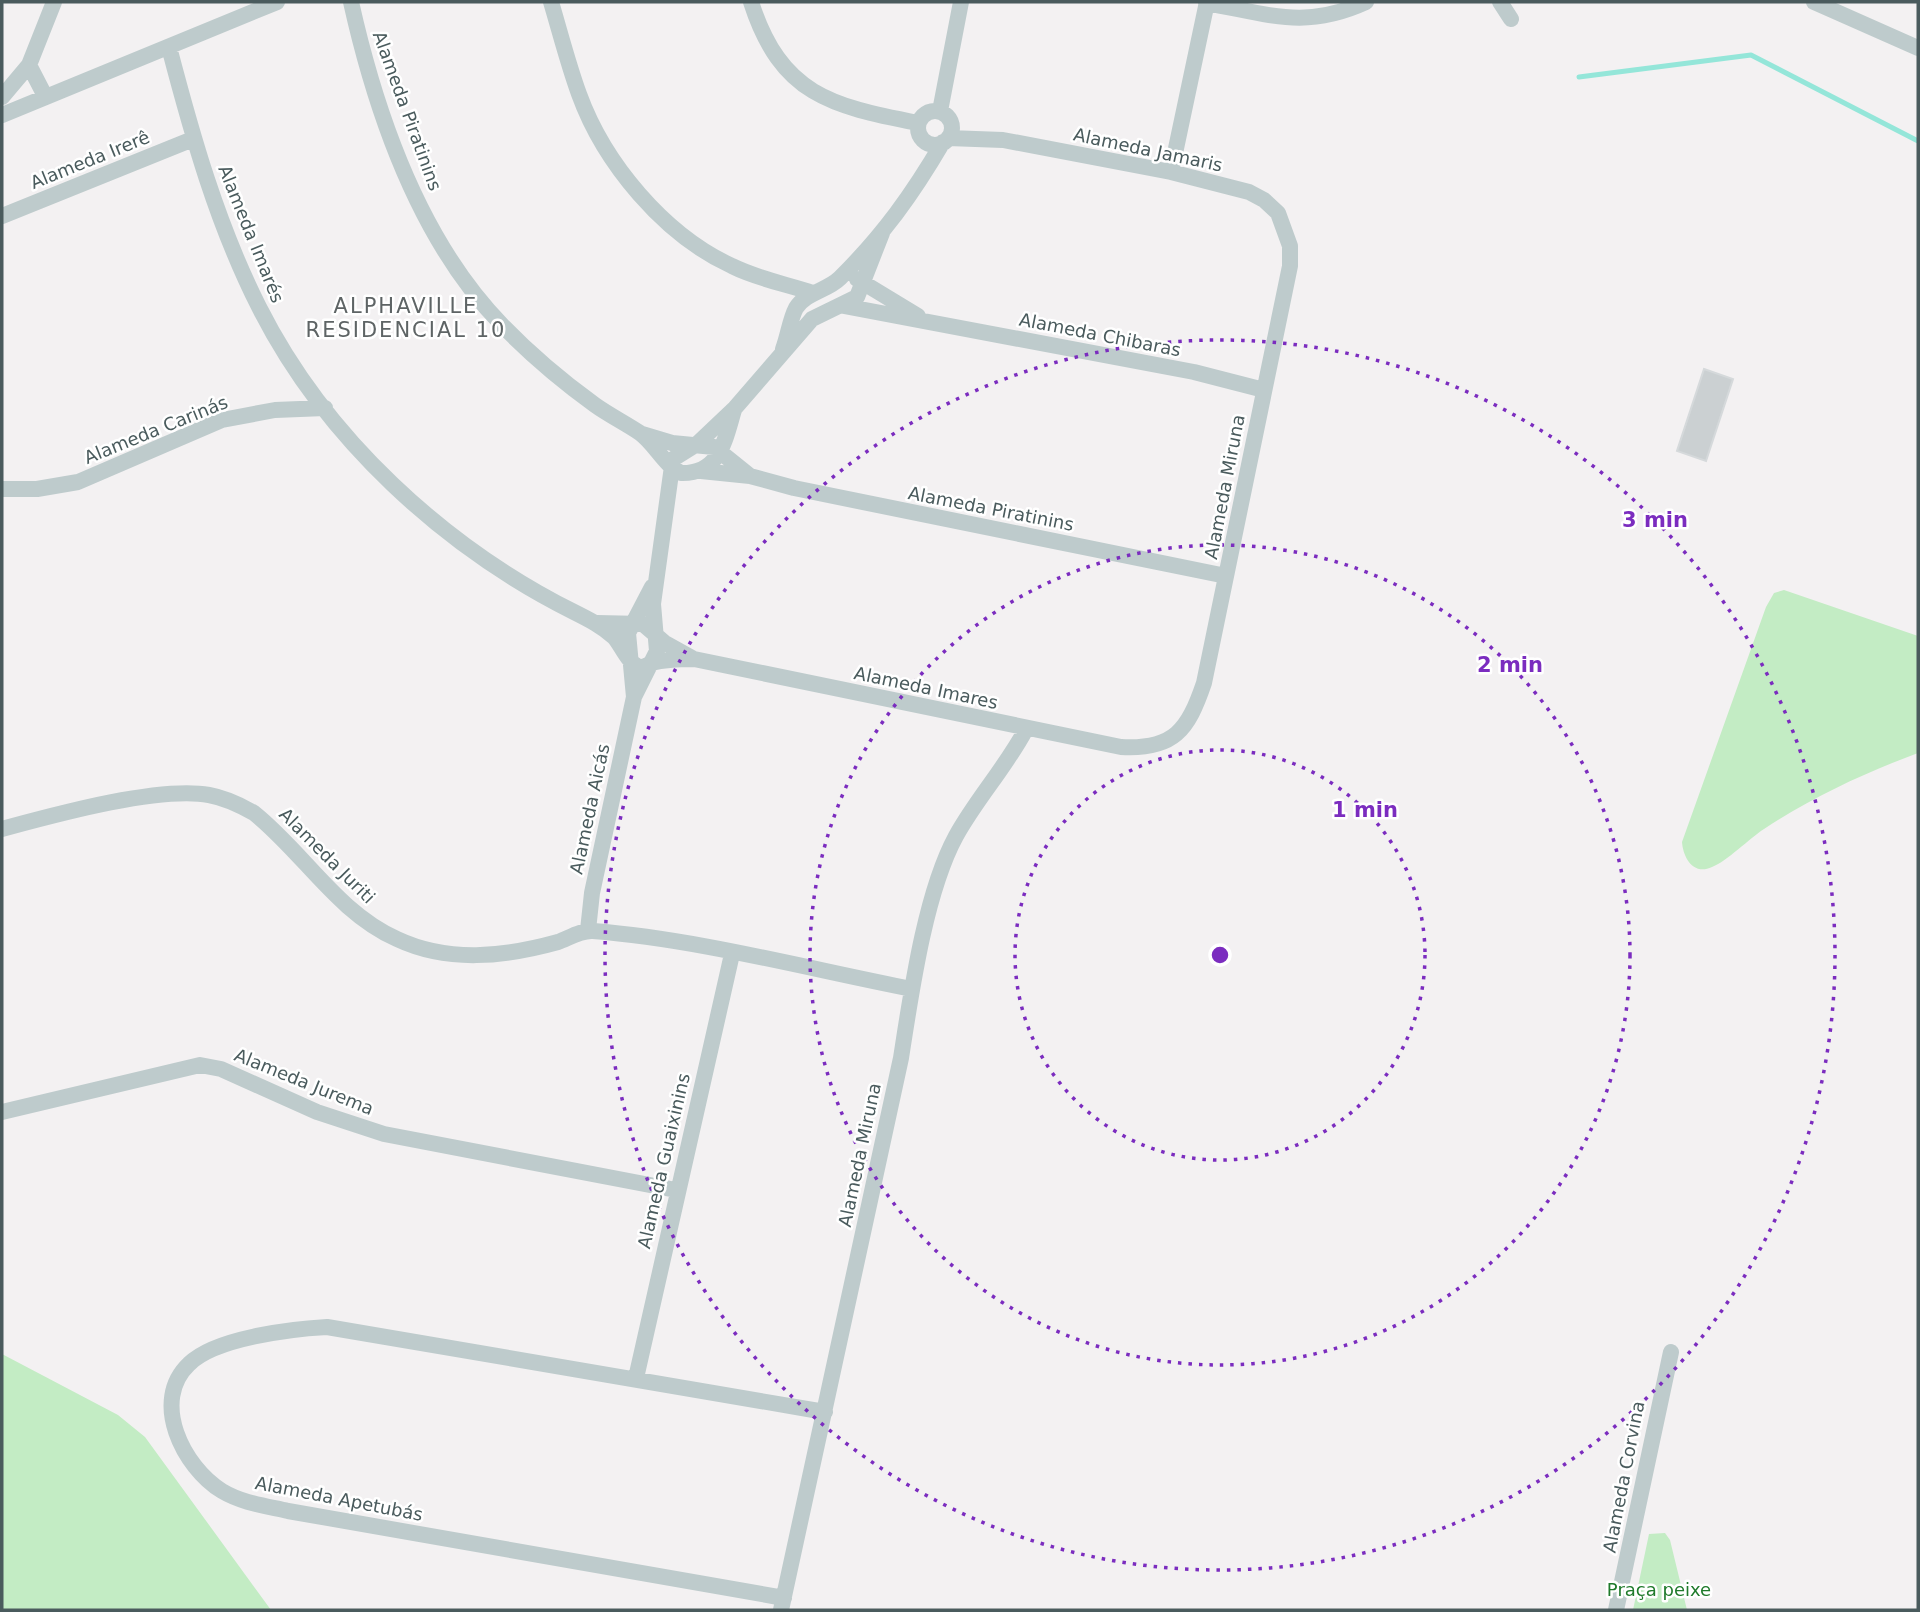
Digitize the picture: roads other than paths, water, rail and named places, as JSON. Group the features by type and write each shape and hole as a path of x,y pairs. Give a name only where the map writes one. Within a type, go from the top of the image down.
{"street":[{"path":"2,97 29,65 54,2"},
{"path":"2,115 276,2"},
{"name":"Alameda Piratinins","path":"351,2 362,47 404,170 424,214 457,268 500,324 553,373 597,406 642,434"},
{"path":"551,2 579,96 603,142 631,184 702,249 732,266 813,293"},
{"path":"751,2 770,48 807,88 828,101 852,110 920,130"},
{"path":"780,358 795,309 813,293 831,285 844,273 882,233 914,190 945,129 961,2"},
{"path":"1171,172 1207,2 1312,19 1330,16 1366,2"},
{"path":"1500,2 1511,19"},
{"path":"1814,2 1918,48"},
{"name":"Alameda Imarés","path":"169,47 193,139 224,228 260,309 285,352 325,408 401,491 456,539 531,590 597,623"},
{"path":"29,65 45,96"},
{"path":"914,190 920,167 920,130 924,114 945,129"},
{"name":"Alameda Jamaris","path":"920,130 931,145 945,129 1171,172 1249,192 1264,200 1278,213"},
{"name":"Alameda Irerê","path":"2,216 193,139"},
{"name":"Alameda Miruna","path":"1150,747 1174,737 1194,715 1204,683 1290,266 1290,246 1278,213"},
{"path":"671,464 676,455 696,444 734,408 812,318 844,306 857,297 882,233"},
{"path":"844,273 927,321"},
{"path":"774,282 795,309 812,318"},
{"name":"Alameda Chibaras","path":"844,306 896,318 927,321 1194,372 1264,390"},
{"name":"Alameda Carinás","path":"2,489 37,489 78,482 222,420 275,410 325,408"},
{"path":"722,451 734,408"},
{"path":"642,434 672,443 696,444 722,451 750,476"},
{"path":"642,434 677,472 694,472"},
{"name":"Alameda Aicás","path":"665,512 694,472 722,451"},
{"name":"Alameda Aicás","path":"588,930 592,893 634,697 653,663 657,650 654,634 655,581 671,464"},
{"name":"Alameda Piratinins","path":"694,472 750,476 794,488 1226,576"},
{"name":"Alameda Aicás","path":"634,697 628,656 628,633 655,581"},
{"path":"597,623 632,621 643,624 694,659"},
{"path":"597,623 639,667 694,659"},
{"name":"Alameda Imares","path":"694,659 1026,729 1121,747 1150,747"},
{"name":"Alameda Miruna","path":"782,1604 901,1058 912,989 940,876 955,838 974,806 1012,756 1026,729"},
{"name":"Alameda Juriti","path":"2,829 164,794 210,795 235,802 254,813 358,916 381,932 418,948 455,956 499,954 558,942 588,930 640,936 912,989"},
{"name":"Alameda Guaixinins","path":"636,1378 676,1189 732,954"},
{"name":"Alameda Jurema","path":"2,1112 173,1069 200,1065 222,1069 317,1112 384,1134 676,1189"},
{"name":"Alameda Apetubás","path":"782,1604 236,1499 218,1489 200,1470 173,1428 170,1392 190,1362 210,1351 299,1329 327,1327 825,1412"},
{"name":"Alameda Corvina","path":"1616,1610 1671,1352"}],"waterway":[{"path":"1579,77 1751,55 1918,141"}],"district":[{"name":"ALPHAVILLE RESIDENCIAL 10","path":"406,318"}],"park label":[{"name":"Praça peixe","path":"1659,1590"}]}
